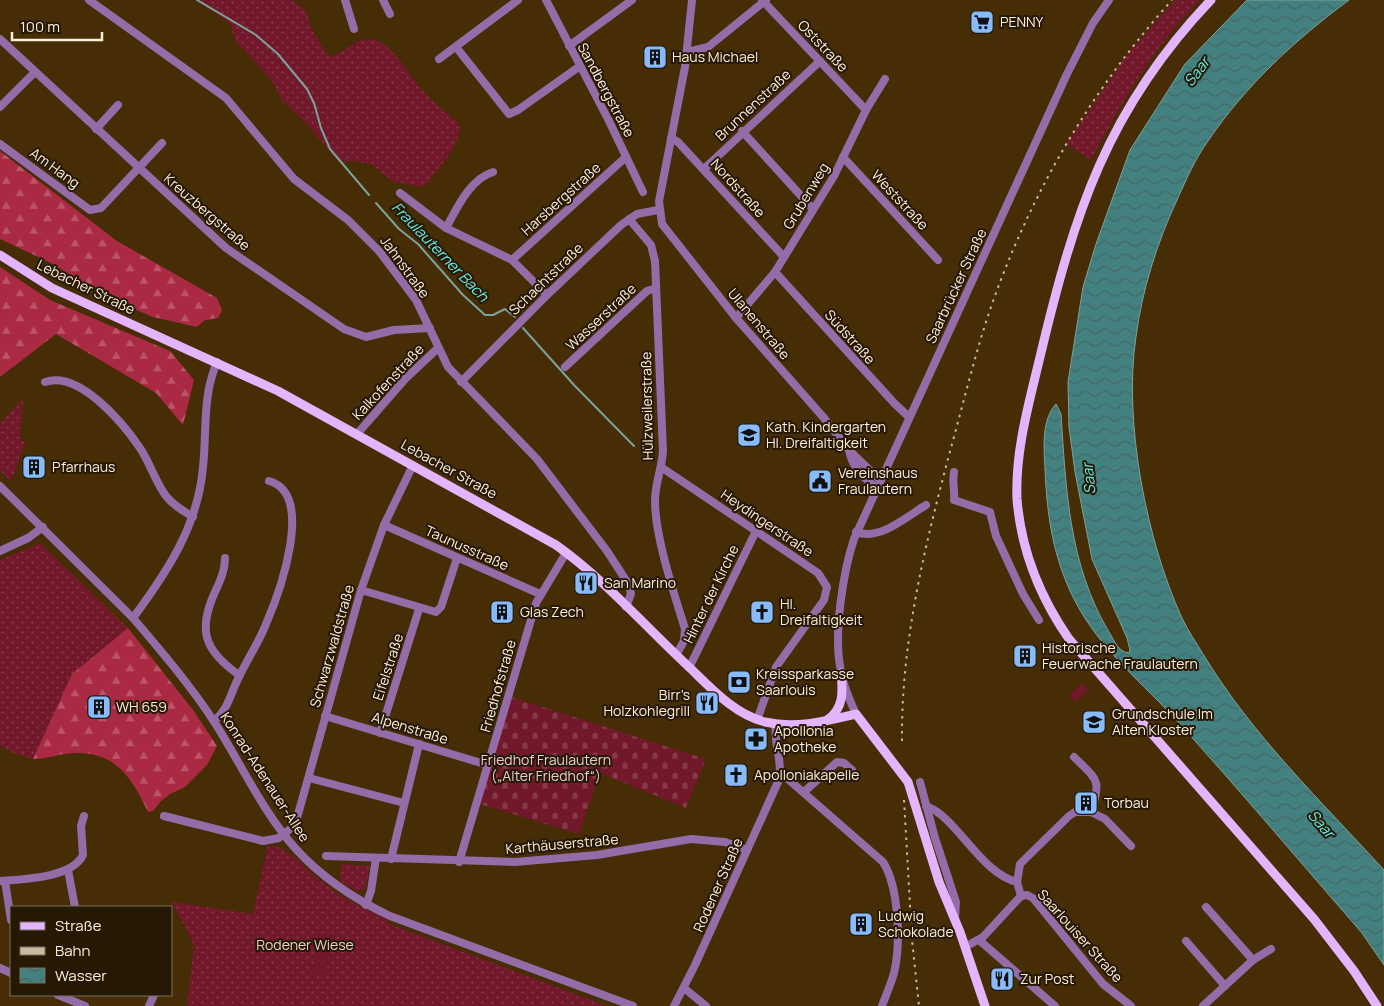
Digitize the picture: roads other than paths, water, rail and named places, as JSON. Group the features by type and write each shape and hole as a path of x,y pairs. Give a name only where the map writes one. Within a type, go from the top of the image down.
{"main road":[{"path":"1211,0 1180,34 1135,96 1100,162 1081,206 1057,289 1024,426 1017,478 1021,529 1034,576 1050,609 1069,639 1314,919 1354,971 1377,1006"},
{"name":"Lebacher Straße","path":"0,256 52,288 278,391 413,465 566,553 727,702 757,720 776,724 797,725 856,714"},
{"path":"825,721 839,707 842,700 841,673"},
{"path":"856,714 901,771 914,797 932,860 965,946 985,1006"}],"street":[{"name":"Jahnstraße","path":"90,0 226,98 294,179 348,220 379,250 416,300 448,367 537,459 607,551 632,594 626,607"},
{"path":"345,0 354,29"},
{"path":"384,0 390,14"},
{"path":"439,59 518,0"},
{"name":"Sandbergstraße","path":"546,0 643,192"},
{"path":"569,46 632,0"},
{"path":"658,210 688,52 692,0"},
{"name":"Saarbrücker Straße","path":"856,714 841,673 838,646 847,562 856,532 1067,74 1093,23 1109,0"},
{"path":"688,52 708,47 764,1"},
{"name":"Oststraße","path":"764,1 866,110"},
{"name":"Kreuzbergstraße","path":"0,40 234,255 352,334 366,337 394,330 430,328"},
{"path":"456,47 509,114 518,110 580,66"},
{"name":"Brunnenstraße","path":"704,169 742,131 820,61"},
{"path":"0,108 35,72"},
{"name":"Grubenweg","path":"736,318 775,272 814,209 866,110 886,79"},
{"path":"96,129 118,105"},
{"path":"742,131 814,209"},
{"name":"Nordstraße","path":"671,138 678,142 704,169 784,257"},
{"path":"138,168 162,142"},
{"name":"Am Hang","path":"0,144 90,210 96,211 101,208 138,168"},
{"name":"Harsbergstraße","path":"512,260 626,157"},
{"name":"Weststraße","path":"843,157 938,260"},
{"path":"446,228 468,190 483,176 493,172"},
{"path":"400,193 446,228 512,260 546,295"},
{"name":"Schachtstraße","path":"461,382 546,295 629,219 645,211 658,210"},
{"name":"Ulanenstraße","path":"658,210 662,224 736,318 824,418 849,450 850,457 862,477 878,484"},
{"name":"Hülzweilerstraße","path":"629,219 654,249 661,467 656,488 657,521 685,629 684,642 676,655"},
{"name":"Südstraße","path":"775,272 894,404 909,416"},
{"name":"Wasserstraße","path":"565,367 647,291 656,288"},
{"name":"Kalkofenstraße","path":"357,434 405,379 438,348"},
{"path":"133,618 174,560 193,517 200,491 203,468 207,388 217,362"},
{"path":"45,382 52,379 67,382 90,395 110,411 141,449 166,496 193,517"},
{"name":"Schwarzwaldstraße","path":"285,835 298,820 361,590 384,525 413,465"},
{"name":"Heydingerstraße","path":"661,467 818,573 824,580 827,592 814,614 776,667 757,720"},
{"path":"954,472 952,481 955,489 954,500 990,512 996,536 1023,594 1039,620"},
{"path":"214,721 224,711 239,676 266,624 280,586 290,547 292,519 289,502 281,487 268,480"},
{"name":"Konrad-Adenauer-Allee","path":"0,486 133,618 214,721 285,835 324,875 366,904 390,916 633,1006"},
{"path":"856,532 865,535 879,533 926,505"},
{"name":"Taunusstraße","path":"384,525 540,594"},
{"path":"0,550 28,538 43,527"},
{"name":"Hinter der Kirche","path":"689,668 756,531"},
{"name":"Friedhofstraße","path":"459,862 523,645 540,594 566,553"},
{"path":"225,558 224,571 207,611 205,631 214,653 239,676"},
{"path":"361,590 433,613 441,607 457,558"},
{"name":"Eifelstraße","path":"380,733 419,609"},
{"path":"814,614 826,620 840,622"},
{"name":"Alpenstraße","path":"325,716 488,765"},
{"path":"776,724 776,739 781,773 883,862 892,879 896,918 896,962 882,1006"},
{"path":"391,858 419,744"},
{"path":"1074,757 1097,781 1099,786 1091,812"},
{"path":"804,792 837,762 844,763 852,770"},
{"name":"Rodener Straße","path":"674,1006 684,988 781,773"},
{"path":"309,778 404,802"},
{"path":"920,782 956,902 955,920"},
{"path":"926,806 938,812 982,858 1004,876 1017,882 1020,864 1075,812 1091,812 1105,818 1131,846"},
{"path":"10,916 2,881 68,870 77,864 83,855 81,826 84,816"},
{"path":"164,816 263,840 274,840 285,835"},
{"name":"Karthäuserstraße","path":"326,856 459,862 561,859 691,839 726,842 747,850"},
{"path":"366,904 371,891 376,858"},
{"path":"68,870 75,906"},
{"name":"Saarlouiser Straße","path":"1017,882 1021,896 1027,895 1033,898 1103,984 1130,1006"},
{"path":"965,946 979,940 1021,896"},
{"path":"1206,907 1253,960"},
{"path":"979,940 1055,1006"},
{"path":"1186,941 1225,986"},
{"path":"1203,1006 1253,960 1271,949"},
{"path":"684,988 706,1006"},
{"path":"61,996 86,1006"}],"water":[{"name":"Saar","path":"1247,0 1349,0 1272,64 1238,101 1199,155 1170,216 1146,284 1136,337 1133,370 1133,406 1141,481 1158,554 1169,588 1189,632 1222,684 1265,740 1384,870 1384,965 1362,933 1249,802 1180,724 1123,666 1097,636 1085,619 1067,585 1052,536 1046,486 1044,435 1048,418 1056,404 1061,414 1065,471 1072,526 1085,580 1096,607 1115,642 1119,648 1129,653 1127,638 1092,559 1075,472 1069,427 1068,382 1083,287 1096,244 1130,150 1185,64"}],"waterway":[{"name":"Fraulauterner Bach","path":"197,0 256,35 278,54 307,89 314,103 321,128 330,149 369,195"},
{"name":"Fraulauterner Bach","path":"376,203 399,229 418,244 463,295 485,315 493,315 505,309 515,317"},
{"name":"Fraulauterner Bach","path":"523,328 574,385 634,446"}],"railway":[{"path":"902,741 905,668 923,561 969,379 992,304 1026,221 1067,143 1116,69 1172,0"},
{"path":"904,800 912,940 919,1006"}],"place":[{"name":"PENNY","path":"982,22"},
{"name":"Haus Michael","path":"655,57"},
{"name":"Kath. Kindergarten Hl. Dreifaltigkeit","path":"749,435"},
{"name":"Pfarrhaus","path":"34,467"},
{"name":"Vereinshaus Fraulautern","path":"820,481"},
{"name":"San Marino","path":"586,583"},
{"name":"Glas Zech","path":"502,612"},
{"name":"Hl. Dreifaltigkeit","path":"762,612"},
{"name":"Historische Feuerwache Fraulautern","path":"1025,656"},
{"name":"Kreissparkasse Saarlouis","path":"739,682"},
{"name":"Birr’s Holzkohlegrill","path":"707,703"},
{"name":"WH 659","path":"99,707"},
{"name":"Grundschule Im Alten Kloster","path":"1094,722"},
{"name":"Apollonia Apotheke","path":"756,739"},
{"name":"Apolloniakapelle","path":"736,775"},
{"name":"Torbau","path":"1086,803"},
{"name":"Ludwig Schokolade","path":"861,924"},
{"name":"Zur Post","path":"1002,979"}],"park label":[{"name":"Friedhof Fraulautern („Alter Friedhof“)","path":"546,768"},
{"name":"Rodener Wiese","path":"305,945"}]}
